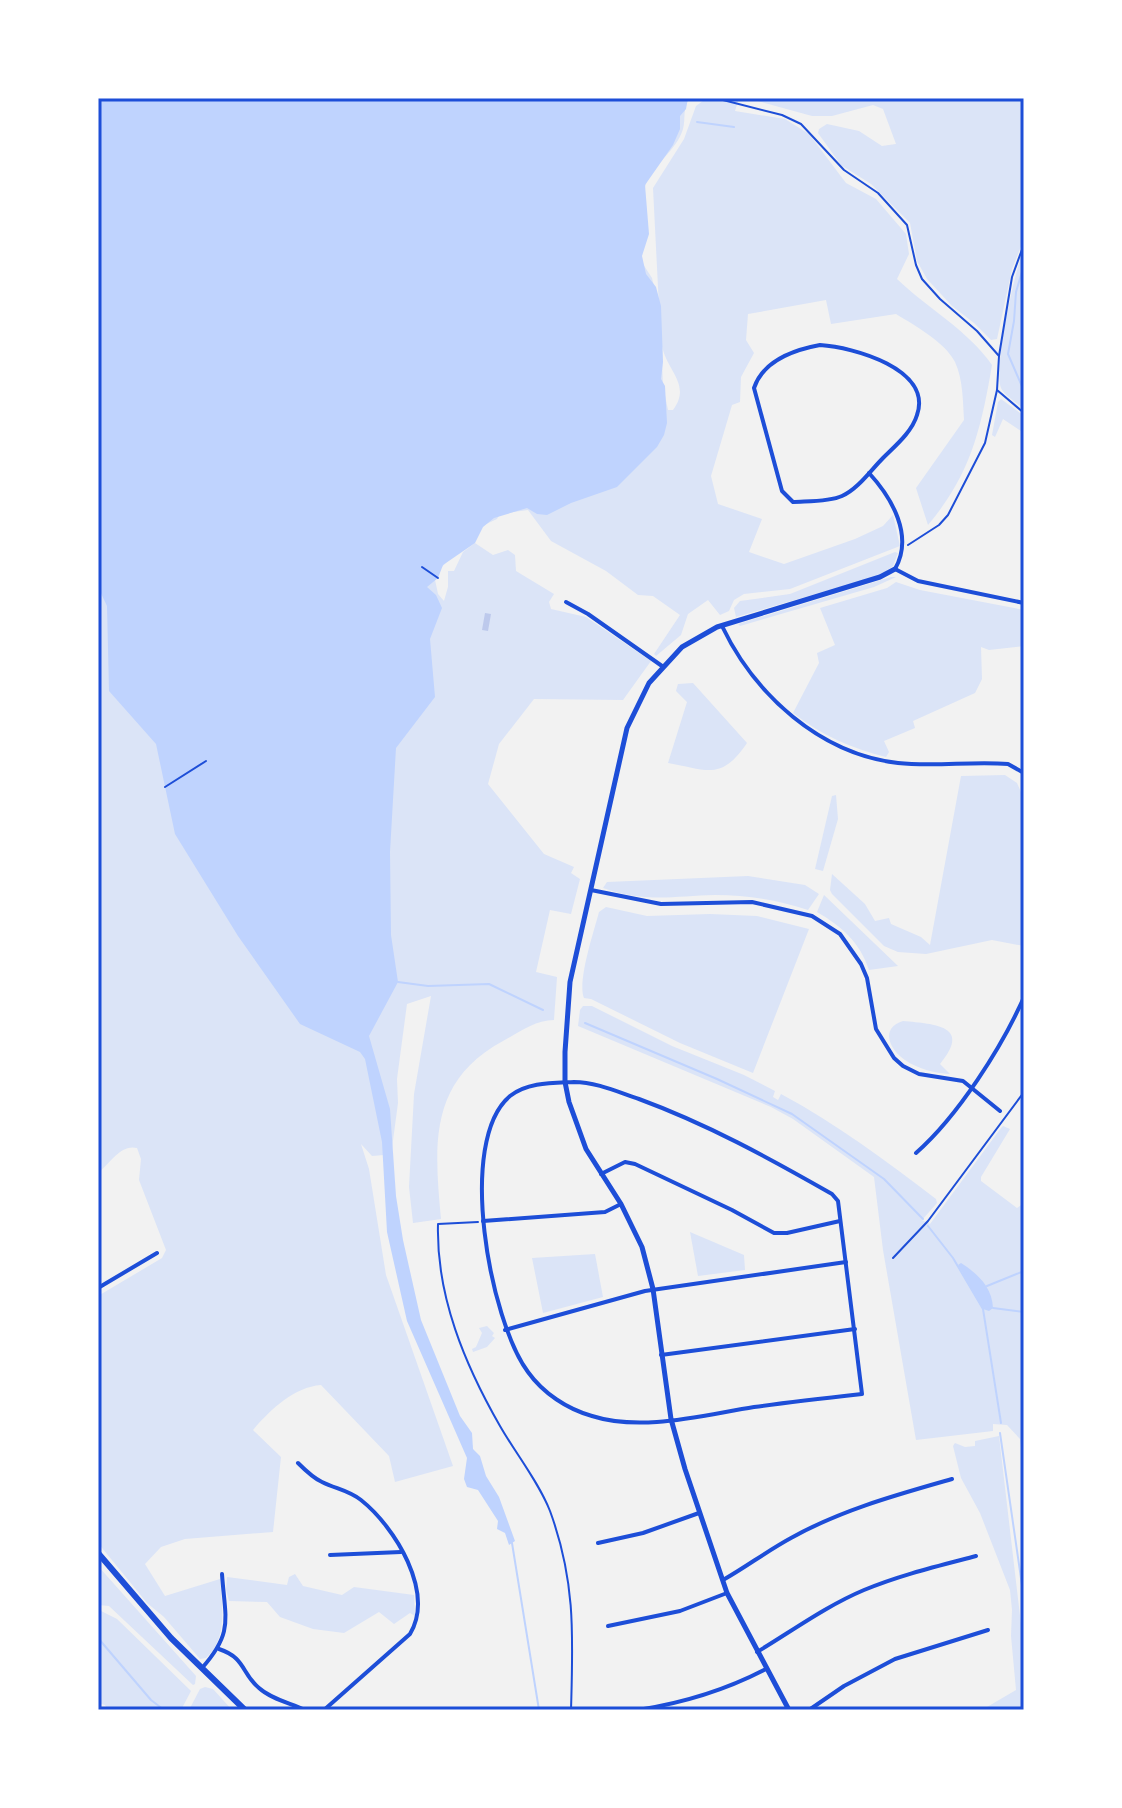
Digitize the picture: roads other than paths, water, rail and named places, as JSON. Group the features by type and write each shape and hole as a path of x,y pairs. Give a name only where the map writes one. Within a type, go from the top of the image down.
{"highway":[{"path":"98,1553 171,1638 245,1710"}],"street":[{"path":"830,346 881,361 905,375 918,393 917,416 911,427 869,473 843,496 793,502 787,498 782,491 753,393 757,380 768,365 806,348 830,346"},
{"path":"789,1710 727,1593 699,1513 671,1419 653,1289 642,1247 621,1204 586,1149 569,1102 565,1082 570,982 627,728 641,695 662,666 689,641 722,626 880,577 895,569 903,547 892,501 869,473"},
{"path":"895,569 918,581 1024,603"},
{"path":"566,602 662,666"},
{"path":"722,626 744,665 769,695 808,728 834,744 885,761 997,763 1008,764 1024,773"},
{"path":"591,890 661,904 752,902 812,916 840,934 861,964 867,978 876,1029 894,1058 919,1074 956,1078 1000,1111"},
{"path":"916,1153 929,1142 971,1087 1009,1028 1024,997"},
{"path":"584,1082 676,1113 756,1150 832,1194 838,1201 862,1394 671,1419 618,1422 596,1418 572,1408 544,1390 528,1373 505,1330 490,1276 483,1221 484,1169 489,1134 495,1114 508,1098 522,1089 537,1084 584,1082"},
{"path":"601,1174 625,1162 635,1164 774,1233 840,1221"},
{"path":"483,1221 605,1212 621,1204"},
{"path":"98,1288 157,1253"},
{"path":"505,1330 653,1289 846,1262"},
{"path":"661,1355 855,1329"},
{"path":"298,1463 322,1483 347,1490 363,1501 386,1527 411,1569 420,1606 416,1625 410,1634 324,1710"},
{"path":"723,1580 792,1538 835,1517 866,1504 952,1479"},
{"path":"598,1543 643,1533 699,1513"},
{"path":"330,1555 401,1552"},
{"path":"757,1652 810,1618 863,1591 923,1569 976,1556"},
{"path":"202,1669 219,1649 225,1635 222,1574"},
{"path":"608,1626 680,1611 727,1593"},
{"path":"809,1710 844,1686 895,1659 988,1630"},
{"path":"219,1649 236,1656 256,1686 266,1694 305,1710"},
{"path":"638,1710 681,1702 766,1669"}],"water":[{"path":"98,98 688,98 673,145 645,185 649,234 642,256 646,274 656,287 661,306 661,379 665,386 667,423 664,435 657,447 617,487 547,515 527,508 494,518 483,527 475,543 443,565 438,578 427,587 436,595 442,608 430,639 435,697 396,748 390,852 391,935 398,982 369,1036 390,1109 396,1196 421,1320 460,1416 472,1433 473,1449 480,1456 486,1476 499,1497 515,1541 509,1545 505,1533 497,1529 498,1521 478,1490 467,1487 464,1479 467,1458 407,1321 387,1232 382,1142 365,1059 360,1052 300,1024 238,936 175,834 156,744 109,691 107,606 98,587"},
{"path":"961,1263 987,1287 993,1308 989,1311 983,1309 958,1265"}],"waterway":[{"path":"697,122 734,127"},
{"path":"1024,265 1016,292 1008,354 1024,391"},
{"path":"398,982 428,986 489,984 543,1010"},
{"path":"585,1023 792,1114 884,1179 923,1219"},
{"path":"928,1226 953,1258 983,1309 1001,1423"},
{"path":"987,1286 1024,1271"},
{"path":"993,1308 1024,1312"},
{"path":"1000,1433 1024,1599"},
{"path":"512,1543 539,1710"},
{"path":"98,1638 151,1700 164,1710"}]}
